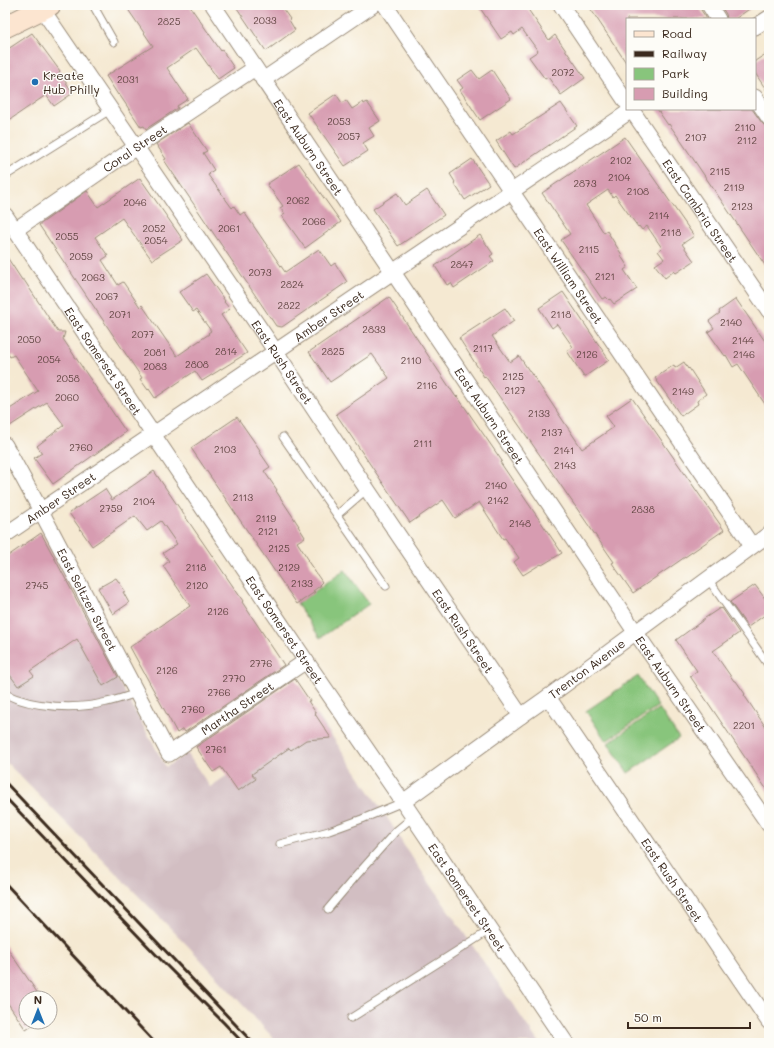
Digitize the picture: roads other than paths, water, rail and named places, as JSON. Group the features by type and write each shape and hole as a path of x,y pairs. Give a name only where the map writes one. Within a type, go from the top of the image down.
{"main road":[{"path":"5,27 46,7"}],"street":[{"name":"East Auburn Street","path":"213,5 636,633 768,822"},
{"name":"Coral Street","path":"8,220 136,147 373,5"},
{"name":"East William Street","path":"385,5 752,546"},
{"name":"East Cambria Street","path":"561,5 626,101"},
{"path":"708,5 717,18"},
{"name":"East Rush Street","path":"46,7 110,110 276,352 521,716"},
{"path":"756,26 769,18"},
{"path":"756,98 769,118"},
{"name":"Amber Street","path":"5,535 511,192 628,110"},
{"name":"East Cambria Street","path":"632,110 769,312"},
{"name":"East Somerset Street","path":"8,220 566,1043"},
{"name":"East Seltzer Street","path":"5,445 169,754"},
{"name":"Trenton Avenue","path":"403,802 636,633 769,534"},
{"name":"Martha Street","path":"169,754 306,661"},
{"name":"East Rush Street","path":"548,697 769,1022"}],"lane":[{"path":"93,5 114,42"},
{"path":"5,176 110,110"},
{"path":"284,437 386,586"},
{"path":"337,515 367,489"},
{"path":"708,579 769,666"},
{"path":"5,694 17,700 45,705 76,706 107,702 137,693"},
{"path":"280,844 329,831 403,802"},
{"path":"328,909 396,831 413,817"},
{"path":"351,1018 490,930"}],"railway":[{"path":"5,782 253,1043"},
{"path":"5,797 243,1043"},
{"path":"5,883 155,1043"}],"place":[{"name":"Kreate Hub Philly","path":"35,82"}]}
